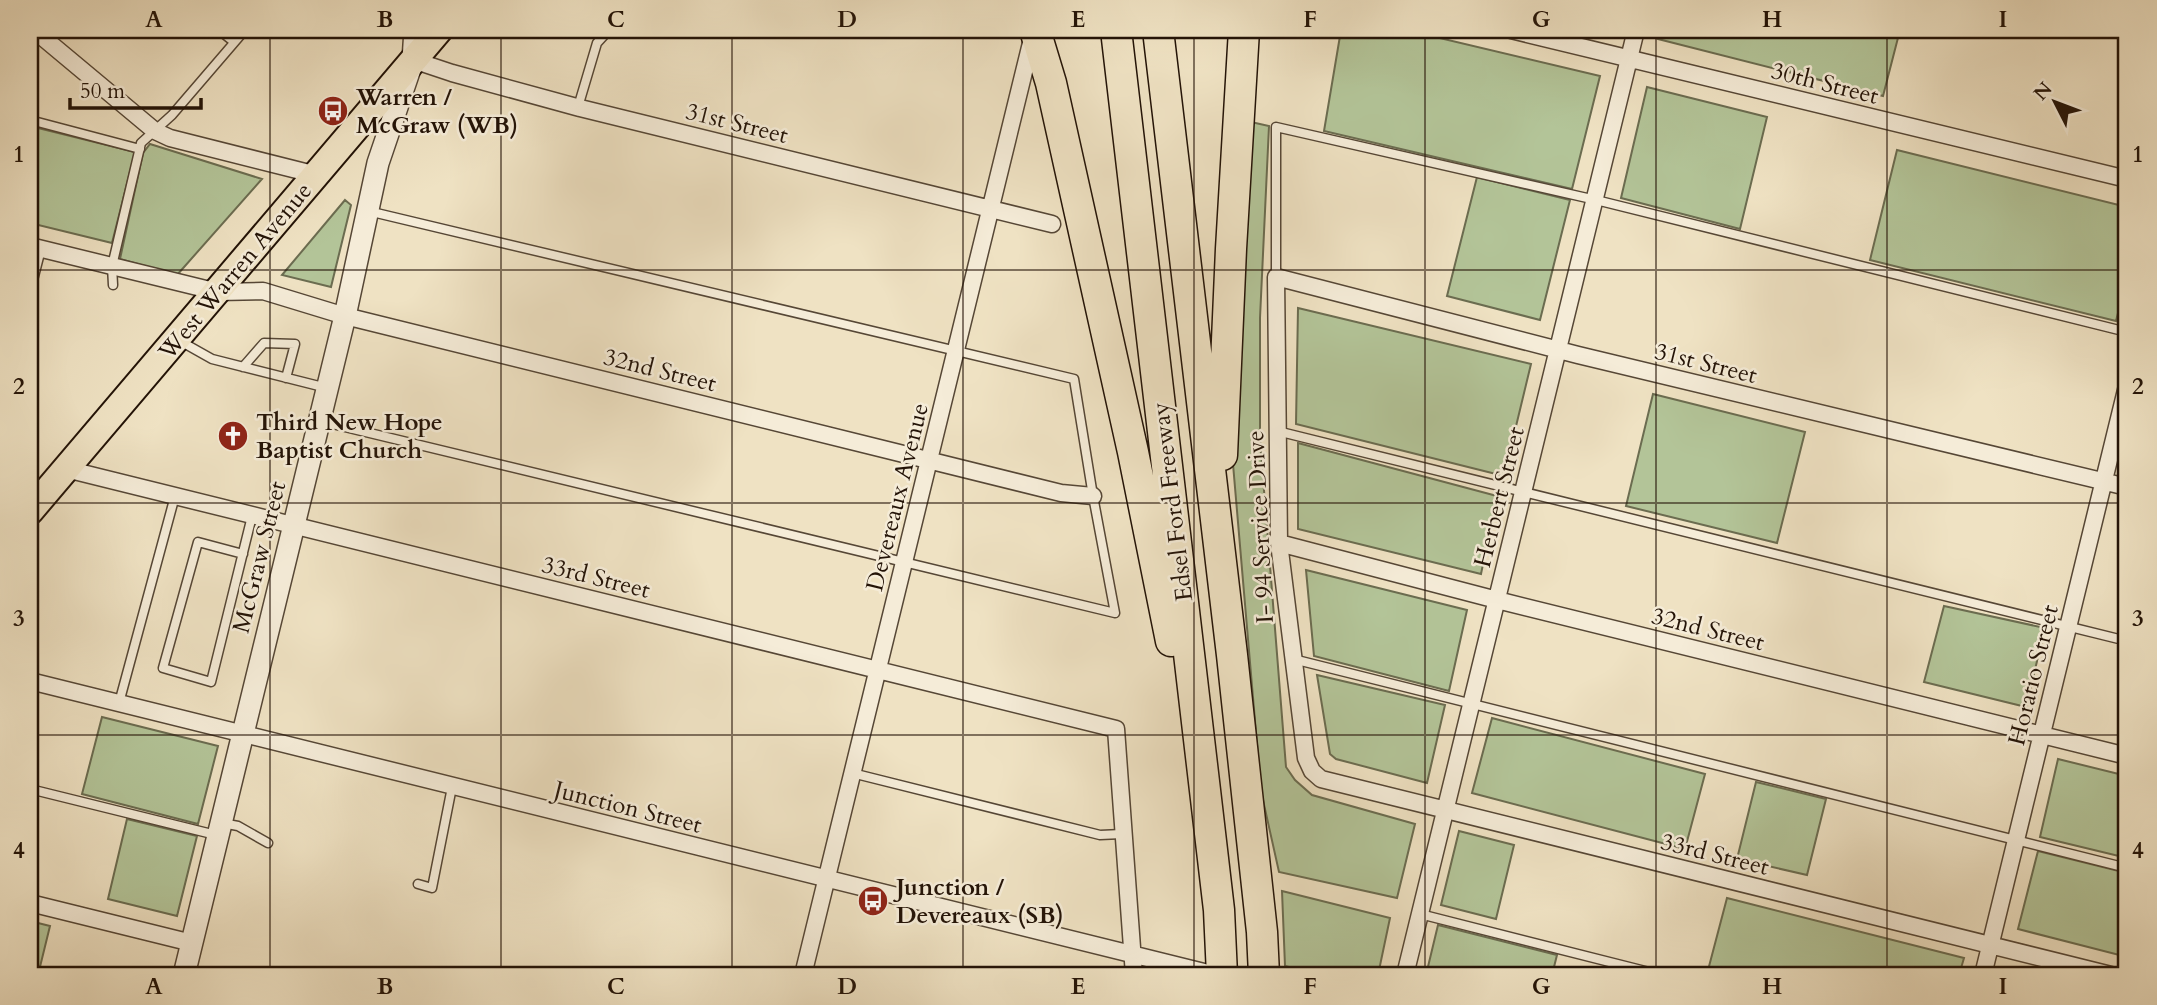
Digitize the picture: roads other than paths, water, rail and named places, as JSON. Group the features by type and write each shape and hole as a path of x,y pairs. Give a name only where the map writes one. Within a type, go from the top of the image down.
{"highway":[{"path":"1034,30 1051,83 1118,384 1172,645 1194,704"},
{"name":"Edsel Ford Freeway","path":"1116,30 1219,910 1222,975"},
{"name":"Edsel Ford Freeway","path":"1158,30 1257,891 1264,975"},
{"path":"1215,522 1222,462 1244,30"}],"main road":[{"name":"West Warren Avenue","path":"31,507 218,292 439,30"}],"street":[{"path":"34,30 155,131 170,138 317,175"},
{"name":"McGraw Street","path":"184,975 320,421 378,163 413,60 415,30"},
{"name":"Devereaux Avenue","path":"803,975 1034,30"},
{"name":"30th Street","path":"1511,30 2127,179"},
{"name":"Herbert Street","path":"1405,975 1636,30"},
{"name":"31st Street","path":"413,60 578,108 1052,224"},
{"name":"32nd Street","path":"35,248 218,292 263,291 345,316 1061,493 1093,496"},
{"name":"31st Street","path":"1276,277 1558,350 2127,487"},
{"name":"I- 94 Service Drive","path":"1276,277 1279,543 1306,758 1312,771"},
{"name":"Horatio Street","path":"1983,975 2127,386"},
{"name":"33rd Street","path":"66,469 1116,729 1122,834"},
{"name":"32nd Street","path":"1279,543 1497,600 2127,756"},
{"name":"Junction Street","path":"30,682 1216,975"},
{"name":"33rd Street","path":"1312,771 1321,779 1333,783 2111,975"},
{"path":"1122,834 1134,975"},
{"path":"30,903 192,943"}],"lane":[{"path":"219,30 234,42"},
{"path":"113,285 112,266 141,143 172,116 245,30"},
{"path":"578,108 597,43 609,30"},
{"path":"30,120 140,149"},
{"path":"1276,277 1276,127 1595,200 2127,332"},
{"path":"320,421 1115,613 1074,379 368,211"},
{"path":"30,292 35,248"},
{"path":"177,339 212,359 327,388"},
{"path":"243,367 264,343 295,344 286,378"},
{"path":"1277,431 2127,642"},
{"path":"119,704 175,496"},
{"path":"243,554 198,542 163,668 211,682 243,554 251,516"},
{"path":"1293,659 2127,868"},
{"path":"852,773 1100,835 1122,834"},
{"path":"418,884 432,887 452,787"},
{"path":"30,789 220,829 238,827 268,843"},
{"path":"1420,914 1661,975"}],"place":[{"name":"Warren / McGraw (WB)","path":"333,111"},
{"name":"Third New Hope Baptist Church","path":"233,436"},
{"name":"Junction / Devereaux (SB)","path":"873,901"}]}
